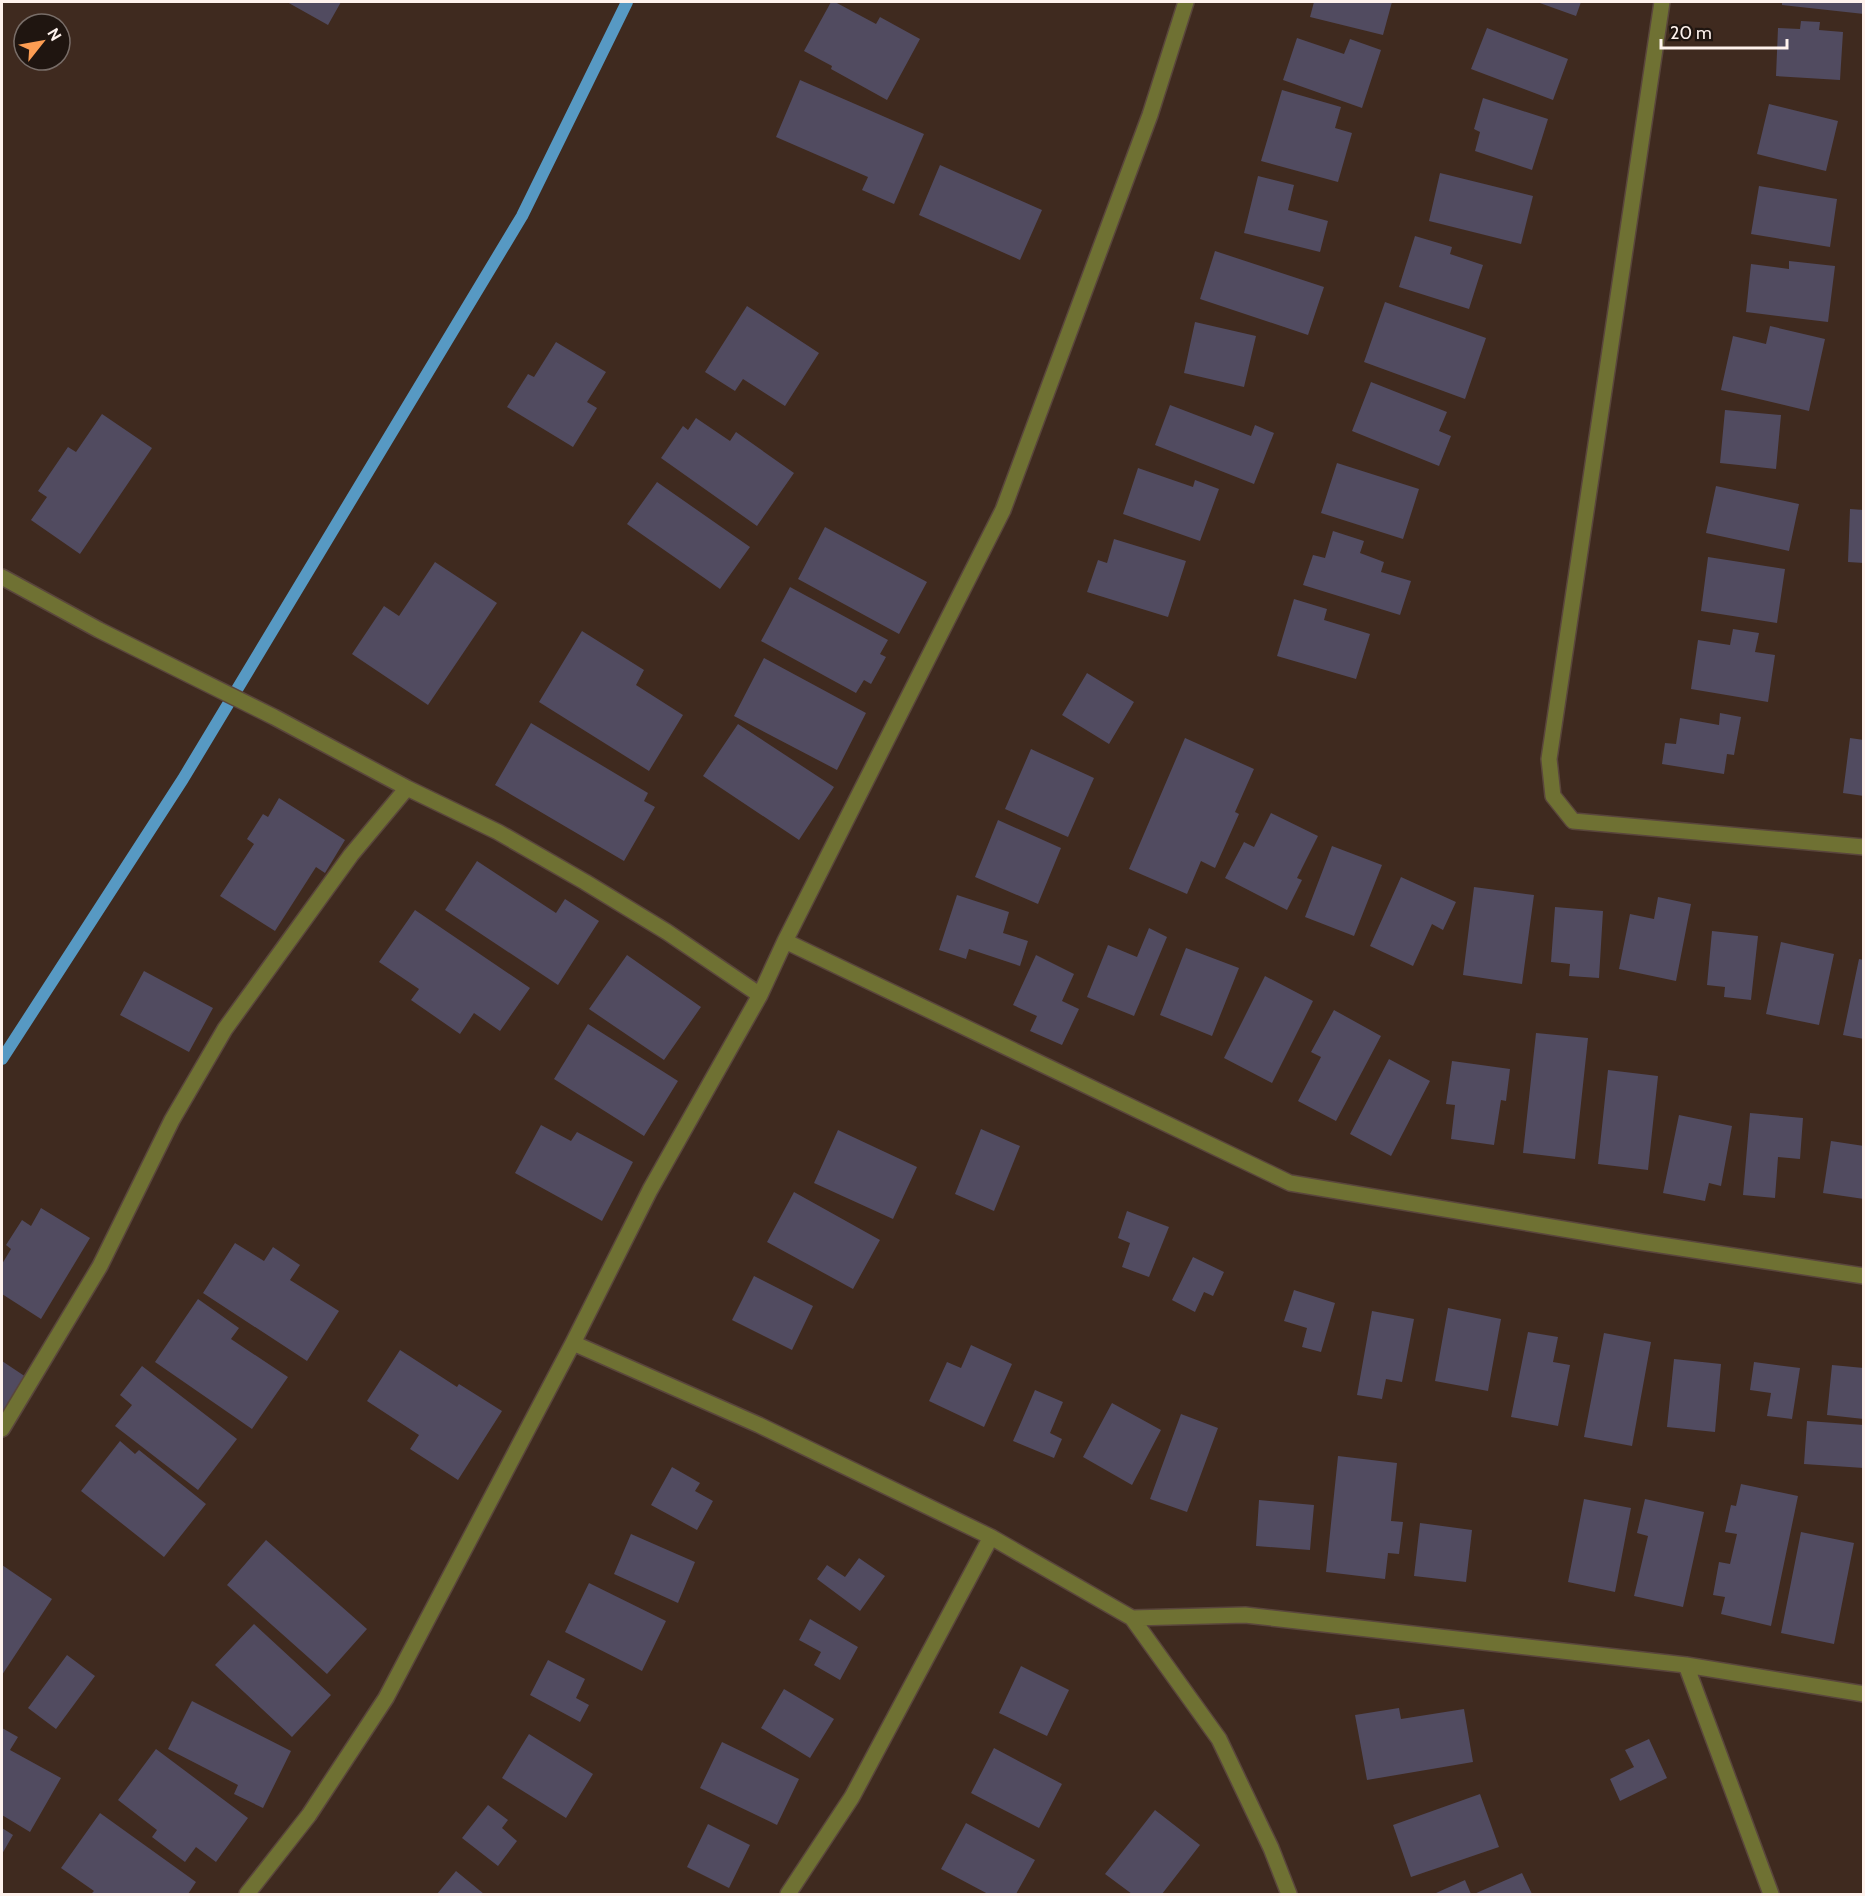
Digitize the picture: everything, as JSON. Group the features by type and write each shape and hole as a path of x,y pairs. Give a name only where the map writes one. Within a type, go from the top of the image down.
{"street":[{"path":"247,1894 309,1815 386,1698 573,1343 650,1190 760,995 785,941 1003,510 1150,115 1186,2"},
{"path":"1662,2 1549,759 1553,796 1573,821 1863,847"},
{"path":"2,577 99,630 259,710 407,788 498,832 667,932 760,995"},
{"path":"2,1429 100,1266 172,1120 225,1029 351,855 407,788"},
{"path":"785,941 1290,1183 1641,1242 1863,1276"},
{"path":"573,1343 759,1425 991,1537 1132,1618 1219,1739 1271,1848 1288,1894"},
{"path":"788,1894 852,1797 991,1537"},
{"path":"1132,1618 1245,1615 1686,1665 1863,1694"},
{"path":"1686,1665 1771,1894"}],"building":[{"path":"287,2 341,2 328,25"},
{"path":"831,2 876,24 880,17 920,39 887,100 804,51"},
{"path":"1314,2 1392,2 1383,35 1310,17"},
{"path":"1537,2 1581,2 1576,16"},
{"path":"1782,2 1864,2 1864,14 1782,5"},
{"path":"1801,21 1820,22 1819,30 1843,32 1840,80 1776,76 1778,28 1800,29"},
{"path":"1487,28 1568,59 1553,100 1471,69"},
{"path":"1297,38 1344,54 1350,39 1381,50 1362,108 1283,80"},
{"path":"800,80 924,134 894,204 862,190 868,177 776,137"},
{"path":"1282,90 1341,107 1335,128 1352,133 1338,182 1261,161"},
{"path":"1483,98 1548,119 1532,170 1475,151 1480,132 1474,129"},
{"path":"1769,104 1838,121 1826,171 1757,154"},
{"path":"940,165 1042,210 1020,260 919,215"},
{"path":"1440,173 1533,196 1521,244 1429,221"},
{"path":"1258,176 1294,185 1288,210 1328,221 1320,252 1244,233"},
{"path":"1759,186 1837,199 1830,247 1751,234"},
{"path":"1415,236 1452,247 1450,254 1483,265 1469,309 1399,287"},
{"path":"1215,251 1324,287 1308,335 1200,299"},
{"path":"1789,261 1835,266 1828,322 1746,312 1751,264 1789,269"},
{"path":"1385,302 1486,338 1465,399 1364,362"},
{"path":"747,306 819,353 785,406 743,379 735,391 705,372"},
{"path":"1195,322 1256,336 1244,387 1184,373"},
{"path":"1770,326 1825,339 1809,411 1721,390 1733,336 1766,344"},
{"path":"556,342 606,372 587,402 597,408 573,447 507,407 528,374 534,377"},
{"path":"1371,382 1447,412 1439,431 1451,436 1439,466 1352,431"},
{"path":"1170,405 1251,436 1255,425 1274,433 1254,484 1155,445"},
{"path":"1725,410 1781,415 1776,469 1720,463"},
{"path":"102,414 152,448 80,554 31,520 47,497 38,491 68,447 76,452"},
{"path":"696,418 730,441 736,432 794,473 757,526 661,458 683,426 688,430"},
{"path":"1337,463 1419,489 1403,539 1321,513"},
{"path":"1138,468 1193,487 1195,480 1219,489 1200,541 1123,514"},
{"path":"657,482 750,547 720,589 627,524"},
{"path":"1716,486 1799,504 1789,551 1706,533"},
{"path":"1850,509 1864,510 1864,563 1848,562"},
{"path":"825,527 927,582 899,634 798,579"},
{"path":"1333,531 1364,541 1360,553 1384,562 1381,572 1411,581 1400,615 1303,585 1313,555 1325,558"},
{"path":"1114,539 1186,561 1168,617 1087,592 1098,560 1107,563"},
{"path":"1708,557 1785,569 1777,623 1701,611"},
{"path":"435,562 497,603 428,705 352,654 384,606 399,616"},
{"path":"790,587 888,640 880,654 886,657 871,684 864,680 856,693 761,641"},
{"path":"1294,599 1327,609 1324,620 1370,634 1356,679 1277,656"},
{"path":"1733,629 1759,633 1755,652 1775,655 1768,702 1691,689 1698,640 1730,645"},
{"path":"582,631 644,670 636,685 683,715 649,771 539,702"},
{"path":"764,658 866,713 837,770 734,716"},
{"path":"1087,673 1134,702 1109,744 1062,715"},
{"path":"1720,713 1741,717 1734,755 1727,754 1724,774 1662,764 1665,743 1676,744 1680,718 1719,725"},
{"path":"531,723 648,793 644,801 655,807 624,861 495,785"},
{"path":"738,724 834,787 799,840 703,776"},
{"path":"1185,738 1254,769 1235,812 1239,814 1215,868 1201,861 1187,894 1129,869"},
{"path":"1850,738 1864,740 1864,796 1843,793"},
{"path":"1031,749 1094,778 1068,837 1005,809"},
{"path":"279,798 345,840 325,873 316,867 275,931 220,896 254,844 247,839 263,814 268,817"},
{"path":"1271,813 1318,836 1297,878 1302,880 1287,910 1225,878 1244,842 1254,847"},
{"path":"998,820 1061,848 1038,904 975,877"},
{"path":"1332,846 1382,865 1354,936 1305,917"},
{"path":"477,861 556,913 565,899 599,921 558,985 445,910"},
{"path":"1401,877 1456,902 1443,930 1432,924 1413,966 1370,946"},
{"path":"1474,887 1534,895 1522,984 1463,975"},
{"path":"957,895 1009,912 1003,933 1028,941 1020,966 969,949 966,959 939,950"},
{"path":"1658,897 1691,904 1676,981 1619,969 1630,914 1654,919"},
{"path":"1555,907 1603,911 1599,978 1569,976 1570,964 1551,962"},
{"path":"415,910 530,988 500,1031 474,1013 460,1034 411,1000 419,989 379,962"},
{"path":"1149,928 1167,937 1134,1016 1087,997 1108,945 1137,957"},
{"path":"1712,931 1758,936 1751,1000 1724,997 1725,987 1707,985"},
{"path":"1781,942 1834,954 1819,1025 1766,1014"},
{"path":"1186,948 1239,968 1212,1036 1160,1015"},
{"path":"627,955 701,1007 664,1060 589,1009"},
{"path":"1036,955 1074,974 1062,1001 1079,1009 1062,1045 1030,1031 1037,1016 1013,1005"},
{"path":"1859,959 1864,960 1864,1039 1843,1035"},
{"path":"144,971 213,1008 189,1052 120,1015"},
{"path":"1265,976 1313,1001 1272,1083 1224,1058"},
{"path":"1334,1010 1381,1036 1336,1121 1298,1101 1321,1057 1311,1052"},
{"path":"588,1024 678,1081 644,1136 554,1079"},
{"path":"1536,1033 1588,1038 1575,1159 1523,1153"},
{"path":"1389,1059 1430,1081 1391,1156 1350,1134"},
{"path":"1452,1061 1510,1069 1506,1101 1501,1100 1494,1145 1451,1139 1455,1105 1446,1104"},
{"path":"1608,1070 1658,1076 1648,1170 1598,1164"},
{"path":"1750,1113 1803,1118 1800,1159 1778,1157 1775,1198 1743,1195"},
{"path":"1679,1115 1732,1126 1721,1186 1709,1183 1705,1201 1663,1193"},
{"path":"541,1125 571,1141 577,1132 633,1162 602,1221 515,1173"},
{"path":"981,1129 1020,1146 994,1211 955,1194"},
{"path":"838,1130 917,1167 893,1219 814,1183"},
{"path":"1831,1141 1864,1146 1864,1199 1823,1193"},
{"path":"794,1192 880,1240 853,1289 767,1242"},
{"path":"41,1208 90,1238 41,1319 2,1294 2,1264 11,1249 6,1245 22,1220 31,1226"},
{"path":"1127,1211 1169,1227 1149,1277 1122,1267 1130,1243 1118,1238"},
{"path":"235,1243 264,1261 273,1247 300,1265 290,1280 339,1311 307,1361 203,1293"},
{"path":"1193,1257 1224,1272 1213,1296 1204,1292 1195,1312 1172,1300"},
{"path":"754,1276 813,1306 792,1350 732,1320"},
{"path":"1294,1290 1335,1303 1321,1352 1302,1347 1307,1328 1284,1321"},
{"path":"198,1299 239,1328 231,1339 288,1377 252,1429 155,1362"},
{"path":"1448,1308 1501,1319 1488,1391 1435,1381"},
{"path":"1372,1311 1414,1319 1402,1382 1386,1379 1382,1399 1357,1395"},
{"path":"1528,1332 1558,1337 1553,1362 1570,1365 1558,1426 1511,1417"},
{"path":"1604,1333 1651,1342 1632,1446 1584,1437"},
{"path":"971,1345 1012,1364 984,1427 929,1401 947,1362 961,1368"},
{"path":"400,1350 457,1387 459,1384 502,1411 458,1480 410,1449 419,1435 367,1401"},
{"path":"1674,1359 1721,1364 1715,1432 1667,1427"},
{"path":"2,1361 26,1377 2,1414"},
{"path":"1754,1362 1800,1368 1792,1419 1767,1416 1771,1393 1750,1390"},
{"path":"1832,1365 1864,1368 1864,1419 1827,1415"},
{"path":"142,1366 237,1439 198,1490 115,1426 132,1405 120,1395"},
{"path":"1035,1390 1063,1402 1050,1433 1062,1439 1054,1458 1013,1441"},
{"path":"1112,1403 1161,1430 1132,1485 1083,1457"},
{"path":"1181,1414 1218,1428 1187,1512 1150,1499"},
{"path":"1807,1421 1864,1425 1864,1468 1804,1464"},
{"path":"120,1441 135,1454 139,1450 206,1504 164,1557 81,1491"},
{"path":"1338,1456 1397,1463 1391,1521 1403,1522 1399,1554 1388,1553 1385,1579 1326,1572"},
{"path":"672,1467 700,1483 695,1491 713,1501 697,1530 651,1505"},
{"path":"1741,1484 1798,1496 1771,1626 1721,1614 1725,1597 1713,1595 1719,1562 1730,1564 1737,1534 1725,1532 1731,1505 1736,1506"},
{"path":"1584,1499 1631,1508 1615,1592 1568,1582"},
{"path":"1645,1499 1704,1512 1683,1607 1634,1596 1648,1536 1637,1533"},
{"path":"1259,1500 1314,1505 1310,1550 1256,1546"},
{"path":"1420,1523 1472,1530 1466,1582 1414,1576"},
{"path":"1801,1532 1854,1543 1834,1644 1781,1633"},
{"path":"631,1534 695,1562 678,1603 614,1574"},
{"path":"266,1540 367,1629 327,1674 227,1585"},
{"path":"859,1558 885,1576 860,1611 817,1579 827,1565 845,1577"},
{"path":"2,1565 52,1599 2,1675"},
{"path":"589,1583 666,1621 642,1671 565,1632"},
{"path":"810,1619 858,1647 840,1680 814,1665 821,1652 799,1640"},
{"path":"254,1624 331,1695 292,1737 215,1665"},
{"path":"67,1655 95,1676 56,1729 28,1708"},
{"path":"548,1660 585,1679 576,1698 589,1705 580,1722 530,1695"},
{"path":"1021,1666 1069,1690 1047,1736 999,1713"},
{"path":"784,1689 834,1719 810,1758 761,1728"},
{"path":"192,1701 291,1751 263,1808 234,1794 238,1785 168,1749"},
{"path":"1399,1708 1401,1719 1464,1709 1473,1762 1367,1780 1355,1715"},
{"path":"2,1728 18,1737 10,1750 61,1778 30,1832 2,1815"},
{"path":"529,1734 593,1774 566,1818 502,1778"},
{"path":"1649,1739 1667,1778 1620,1801 1610,1779 1634,1767 1625,1750"},
{"path":"722,1742 799,1779 777,1825 700,1788"},
{"path":"994,1748 1062,1784 1039,1828 971,1793"},
{"path":"156,1749 248,1818 216,1862 196,1847 185,1862 152,1837 157,1830 118,1800"},
{"path":"1480,1794 1499,1847 1411,1877 1393,1825"},
{"path":"488,1805 508,1820 502,1828 517,1841 498,1866 462,1838"},
{"path":"1155,1810 1200,1845 1162,1894 1132,1894 1105,1874"},
{"path":"100,1813 196,1882 188,1894 91,1894 94,1891 61,1868"},
{"path":"966,1823 1035,1860 1016,1894 988,1894 941,1869"},
{"path":"708,1824 750,1845 729,1888 687,1867"},
{"path":"2,1828 13,1835 2,1854"},
{"path":"456,1871 484,1894 437,1894"},
{"path":"1522,1873 1532,1894 1474,1894"},
{"path":"1465,1880 1471,1894 1436,1893"}],"waterway":[{"path":"2,1059 183,779 522,216 627,2"}]}
